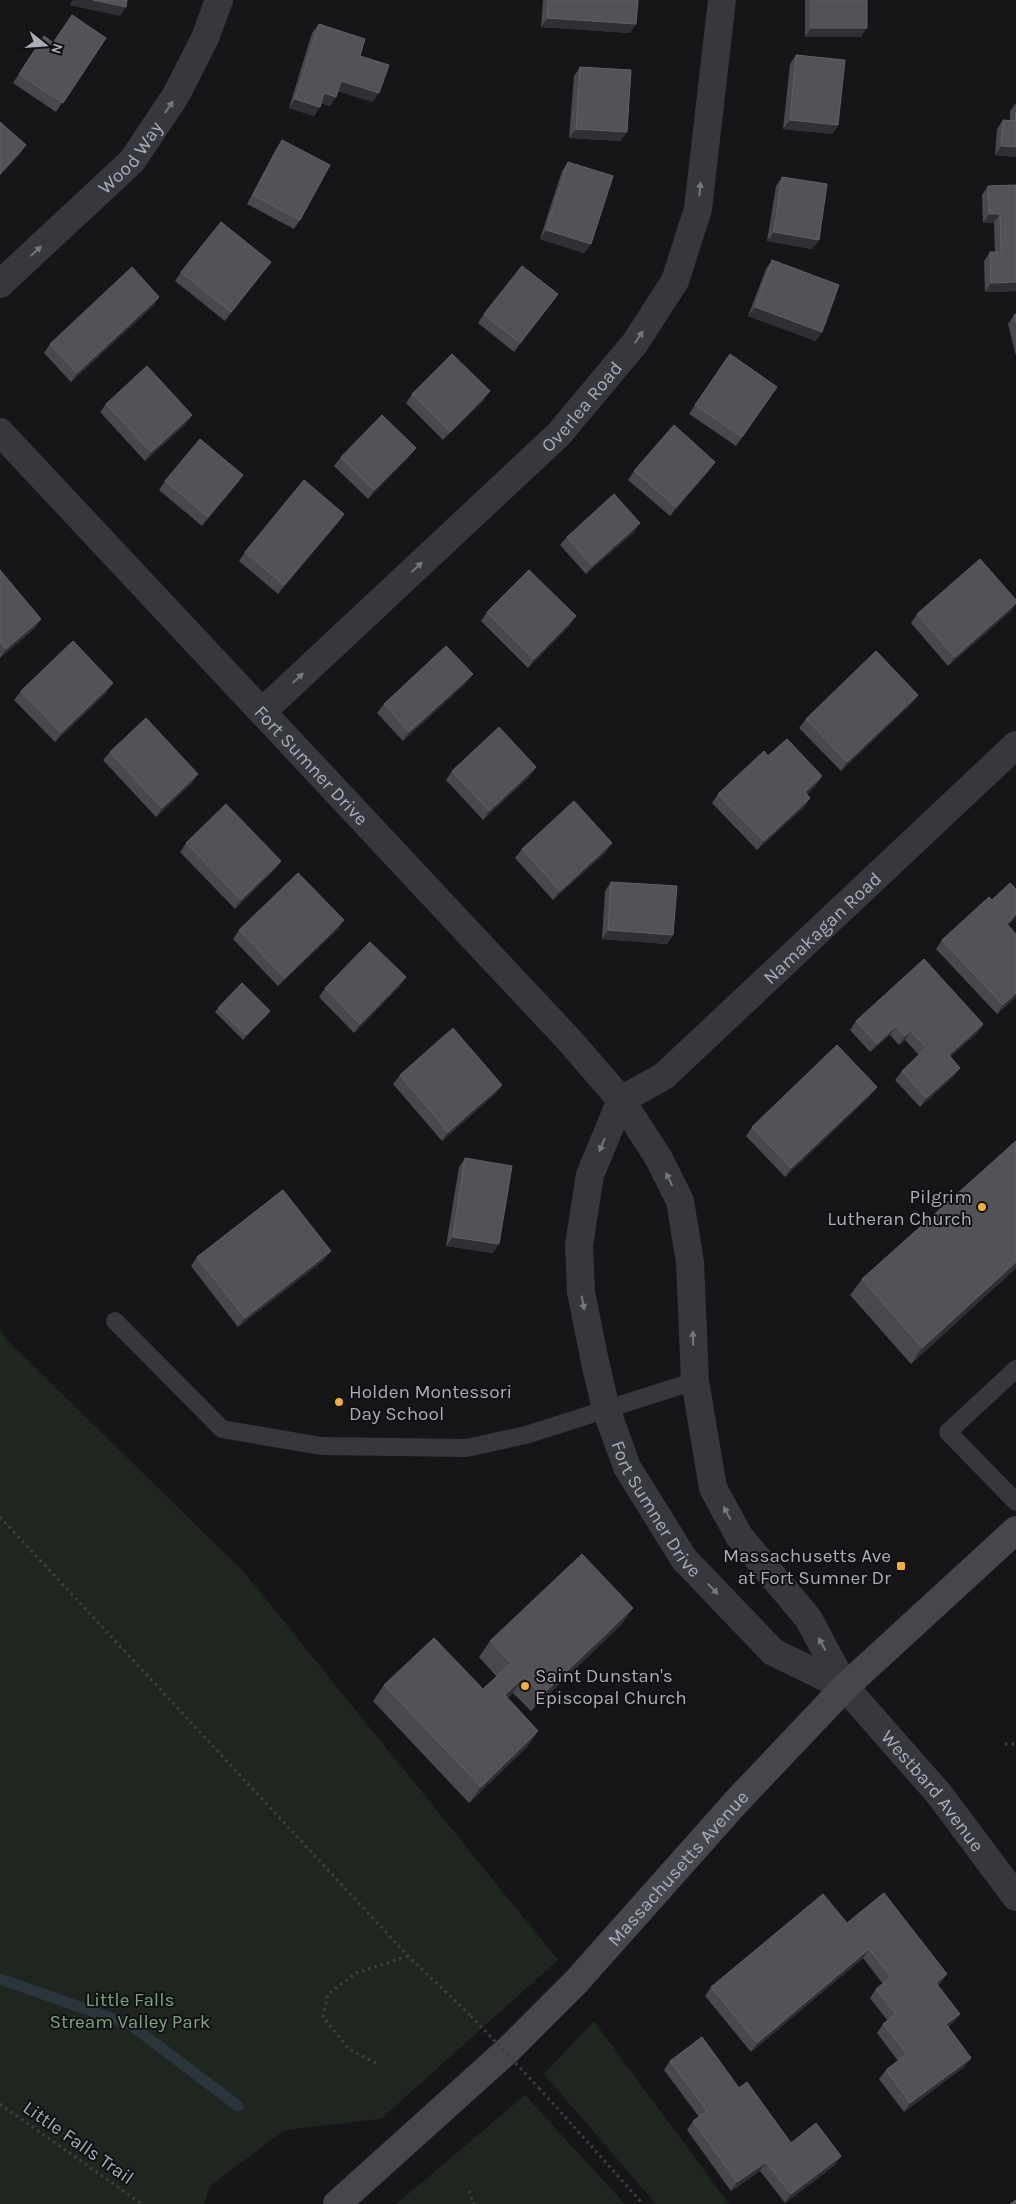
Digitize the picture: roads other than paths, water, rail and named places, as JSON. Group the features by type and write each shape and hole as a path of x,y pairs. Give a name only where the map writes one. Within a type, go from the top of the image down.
{"main road":[{"name":"Massachusetts Avenue","path":"337,2204 509,2049 576,1982 737,1801 845,1687 1016,1530"}],"street":[{"name":"Wood Way","path":"0,284 132,161 176,96 205,38 218,0"},
{"name":"Overlea Road","path":"263,711 559,434 636,343 675,281 698,209 722,0"},
{"name":"Fort Sumner Drive","path":"0,432 570,1041 621,1100 658,1157 680,1200 690,1262 694,1381 713,1488 739,1536 808,1618 845,1687"},
{"name":"Namakagan Road","path":"621,1100 664,1076 1016,745"},
{"name":"Fort Sumner Drive","path":"621,1100 590,1175 579,1245 581,1292 606,1409 627,1467 684,1558 773,1652 845,1687"},
{"name":"Westbard Avenue","path":"845,1687 939,1794 1016,1897"}],"lane":[{"path":"115,1321 222,1429 321,1446 466,1448 526,1435 694,1381"},
{"path":"1016,1369 948,1432 1016,1502"}],"waterway":[{"path":"0,1979 131,2025 238,2106"}],"place":[{"name":"Pilgrim Lutheran Church","path":"982,1207"},
{"name":"Holden Montessori Day School","path":"339,1402"},
{"name":"Massachusetts Ave at Fort Sumner Dr","path":"901,1566"},
{"name":"Saint Dunstan's Episcopal Church","path":"525,1686"}],"park label":[{"name":"Little Falls Stream Valley Park","path":"130,2010"}]}
